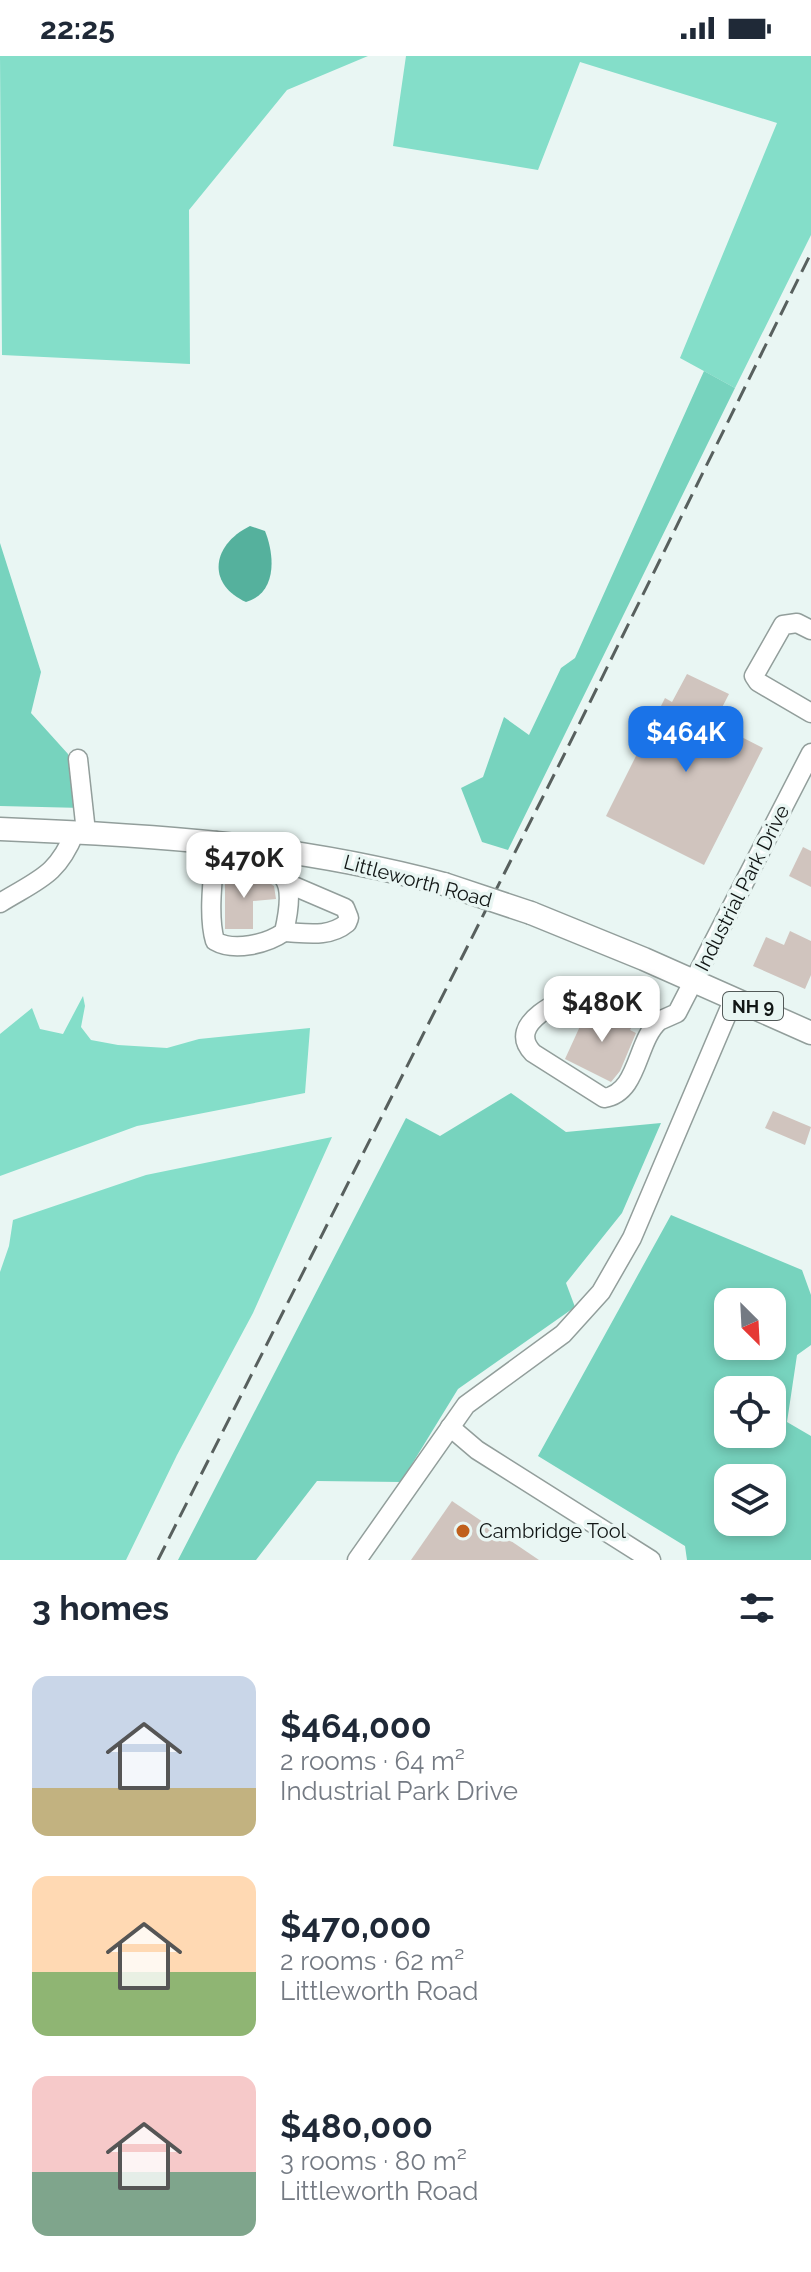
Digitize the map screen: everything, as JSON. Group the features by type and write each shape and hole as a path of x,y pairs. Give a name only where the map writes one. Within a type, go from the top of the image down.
{"main road":[{"name":"Littleworth Road","path":"0,829 81,832 216,850 317,855 444,884 531,913 811,1033"}],"street":[{"path":"811,630 797,623 783,625 754,676 758,682 811,713"},
{"name":"Industrial Park Drive","path":"659,1021 586,990 550,1007 524,1030 524,1037 526,1046 533,1053 604,1098 620,1093 650,1031 659,1021 677,1013 695,981 811,753"},
{"path":"0,903 53,870 81,832 78,759"},
{"path":"216,850 280,872 289,884 345,908 349,918 347,923 332,932 284,932 268,941 256,943 227,945 215,941 216,850"},
{"path":"284,932 289,884"},
{"path":"357,1560 466,1405 563,1334 609,1279 632,1238 734,998"},
{"path":"450,1427 477,1450 651,1560"}],"shaded area":[{"path":"0,56 368,56 287,90 189,210 190,364 2,355"},
{"path":"406,56 811,56 811,235 735,388 680,358 777,123 580,62 538,170 393,146"},
{"path":"704,371 735,388 508,850 482,842 461,788 483,777 504,717 529,735 561,668 575,658"},
{"path":"250,526 265,531 272,562 263,591 246,602 224,585 219,564 228,543"},
{"path":"0,543 41,672 31,713 68,754 83,808 0,806"},
{"path":"83,996 85,1006 81,1027 91,1040 118,1045 167,1048 199,1039 310,1028 305,1093 137,1126 0,1176 0,1034 32,1008 40,1029 63,1034"},
{"path":"511,1093 566,1132 661,1123 622,1213 566,1283 575,1307 458,1389 401,1482 317,1481 256,1560 178,1560 406,1118 440,1136"},
{"path":"332,1137 253,1313 177,1455 126,1560 0,1560 0,1272 9,1246 13,1220 146,1175"},
{"path":"671,1215 802,1270 811,1295 811,1345 797,1355 787,1422 811,1436 811,1560 687,1560 685,1546 538,1456"}],"building":[{"path":"687,674 729,694 714,723 763,748 704,865 606,816 665,698 672,702"},
{"path":"803,847 811,851 811,887 789,876"},
{"path":"225,874 240,876 240,880 265,880 274,886 276,899 253,901 253,929 225,929"},
{"path":"790,931 811,941 811,975 805,989 753,966 766,937 784,945"},
{"path":"596,1007 634,1023 630,1030 636,1033 620,1071 611,1082 565,1059 587,1011 593,1014"},
{"path":"773,1111 811,1127 805,1145 765,1128"},
{"name":"Cambridge Tool","path":"452,1501 539,1560 411,1560"}],"railway":[{"path":"158,1560 563,757 811,253"}],"place":[{"name":"Cambridge Tool","path":"463,1531"}]}
